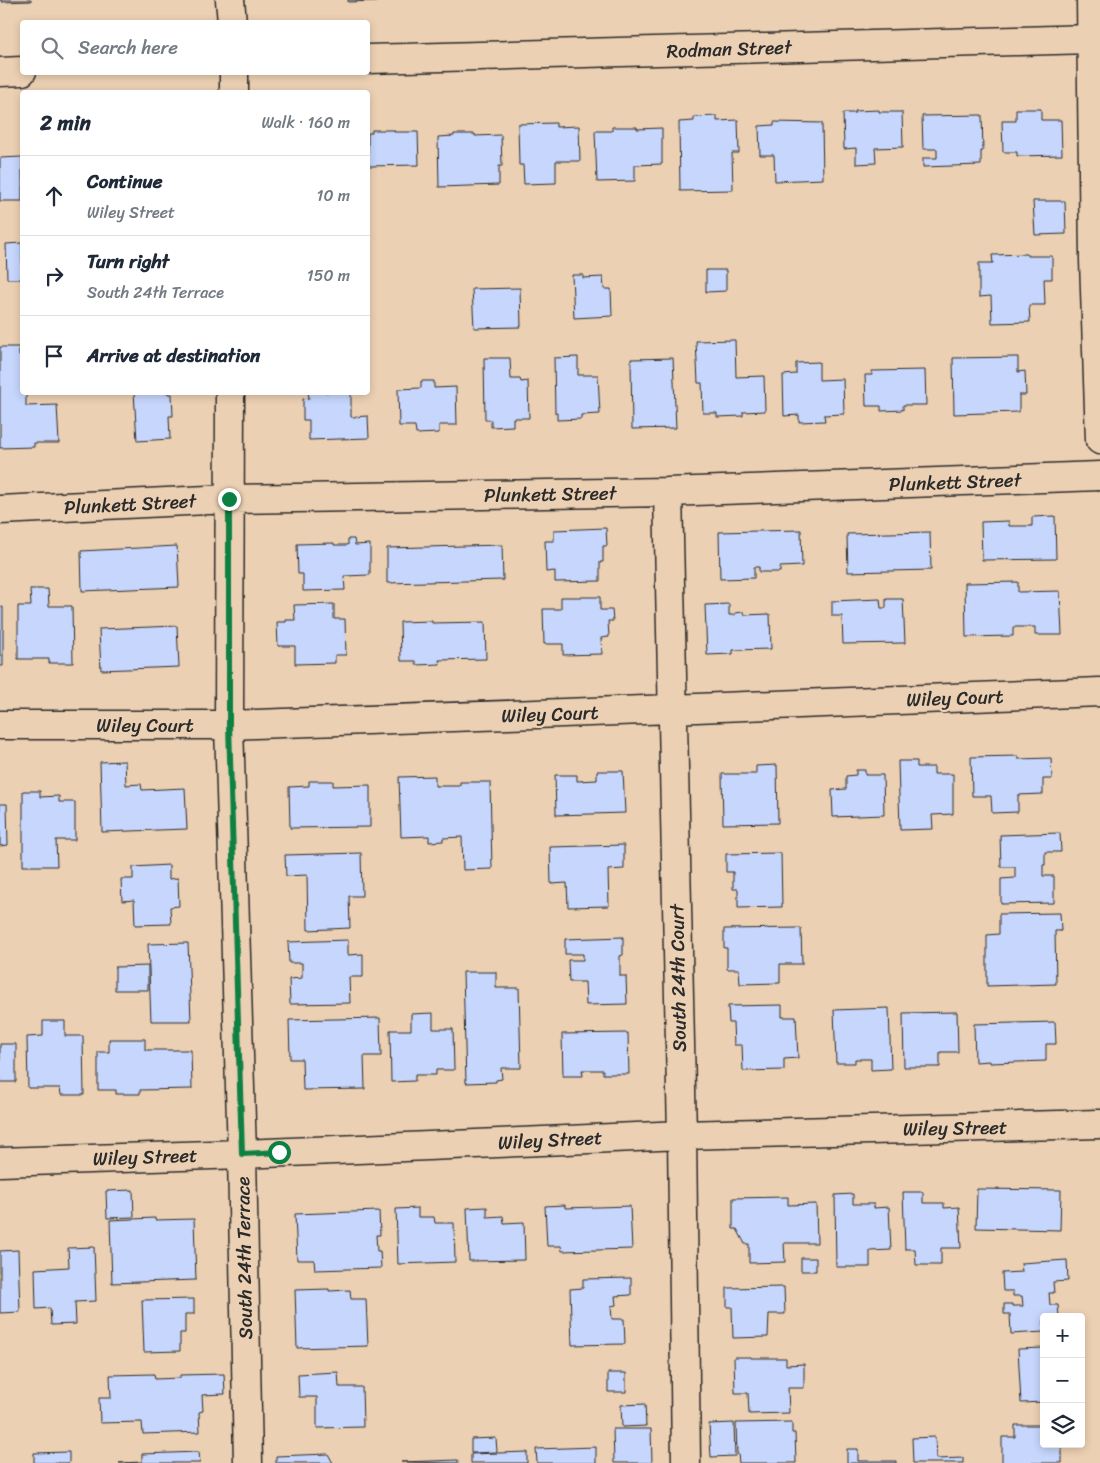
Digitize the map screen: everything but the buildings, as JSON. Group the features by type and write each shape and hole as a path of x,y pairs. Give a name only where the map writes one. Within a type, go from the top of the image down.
{"street":[{"path":"230,0 232,20"},
{"path":"1091,0 1100,440"},
{"name":"Rodman Street","path":"370,59 1091,39"},
{"path":"0,72 20,72"},
{"path":"234,75 234,90"},
{"name":"South 24th Terrace","path":"230,395 229,725 242,1154 248,1463"},
{"name":"Plunkett Street","path":"0,510 229,499 668,492 1100,476"},
{"name":"South 24th Court","path":"668,492 682,1135 686,1463"},
{"name":"Wiley Court","path":"0,725 229,725 1100,692"},
{"name":"Wiley Street","path":"0,1162 242,1154 682,1135 1100,1124"}],"route":[{"path":"229,499 229,725 242,1154 279,1152"}]}
